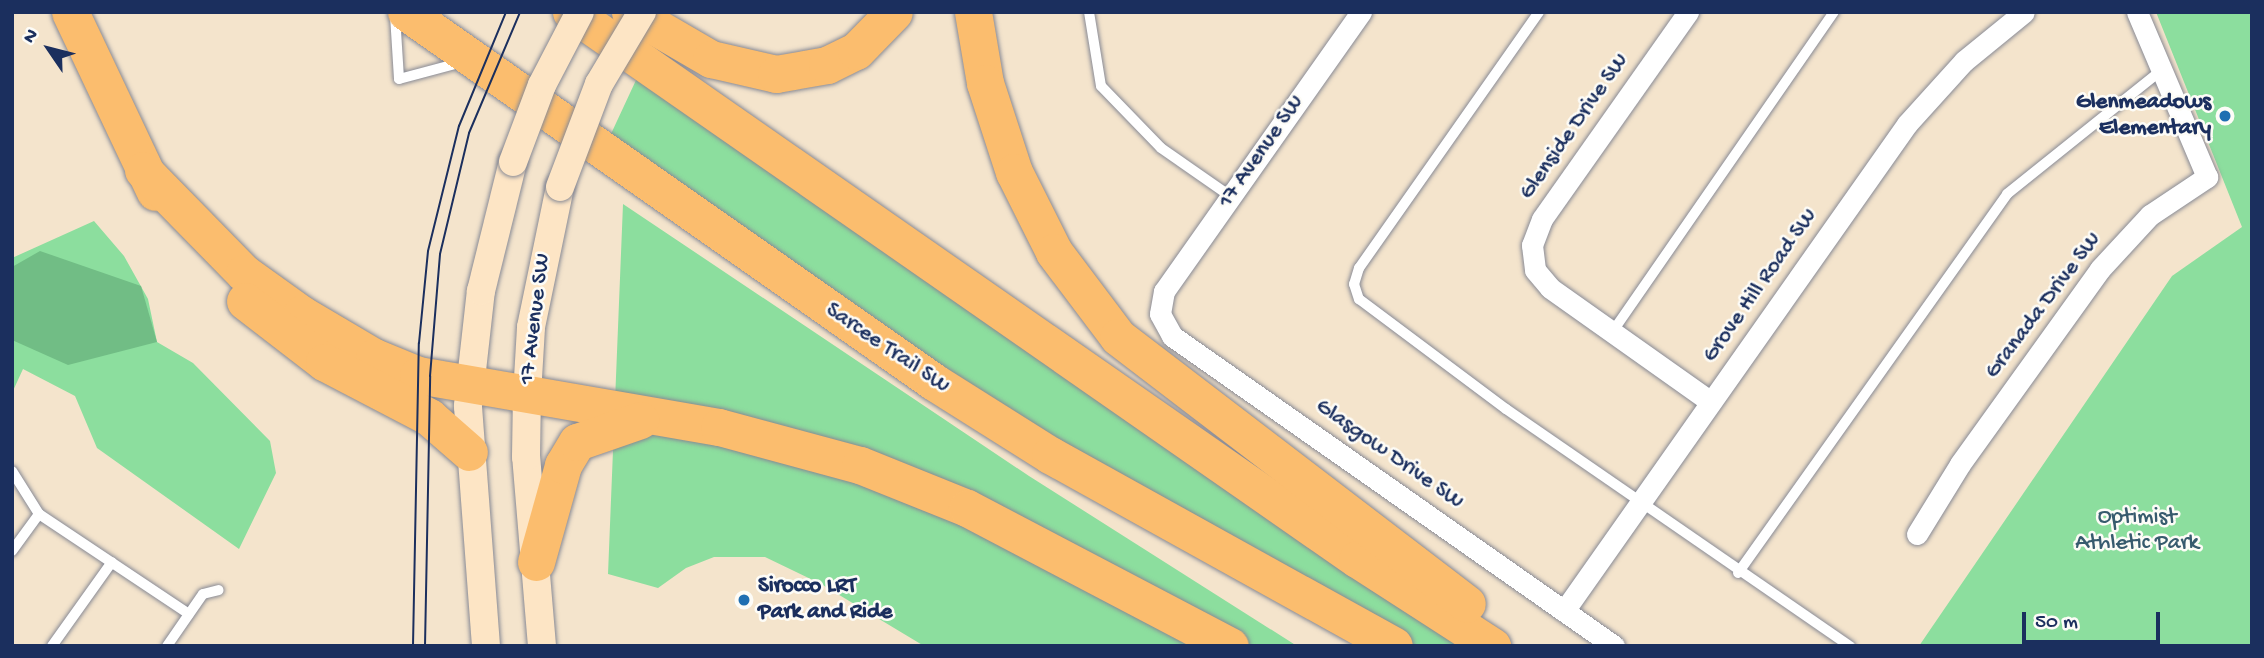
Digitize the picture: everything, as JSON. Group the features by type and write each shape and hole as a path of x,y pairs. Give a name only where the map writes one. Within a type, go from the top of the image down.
{"highway":[{"path":"70,12 143,170 177,228 257,313 324,362 429,417 468,452"},
{"name":"Sarcee Trail SW","path":"406,12 976,410 1394,646"},
{"path":"571,12 1346,552 1492,646"},
{"path":"630,12 711,59 776,74 827,65 856,51 894,12"},
{"path":"973,12 985,83 1014,172 1055,252 1118,337 1482,615 1504,646"},
{"path":"143,170 216,249 301,314 385,362 418,375 652,416 784,443 916,486 967,508 1230,646"},
{"path":"536,562 563,465 577,442 609,428 652,416"}],"main road":[{"path":"486,646 468,452 469,384 481,291 513,162 542,85 580,12"},
{"name":"17 Avenue SW","path":"542,646 526,457 531,327 560,187 599,84 642,12"}],"street":[{"name":"17 Avenue SW","path":"1164,291 1361,12"},
{"name":"Glenside Drive SW","path":"1688,12 1542,219 1532,245 1535,270 1550,288 1711,402"},
{"name":"Grove Hill Road SW","path":"1564,611 1907,124 1964,61 2024,12"},
{"name":"Granada Drive SW","path":"1917,534 1960,464 2099,269 2150,215 2207,177 2137,12"},
{"name":"Glasgow Drive SW","path":"1164,291 1160,314 1172,336 1614,646"}],"lane":[{"path":"395,12 399,79 405,81 473,59"},
{"path":"1089,12 1101,86 1161,148 1230,196"},
{"path":"1539,12 1359,268 1354,284 1359,299 1738,573 1850,646"},
{"path":"1613,331 1834,12"},
{"path":"1738,573 2007,194 2162,70"},
{"path":"12,471 39,514 189,614"},
{"path":"12,551 39,514"},
{"path":"52,646 111,562"},
{"path":"167,646 203,594 219,590"}],"green space":[{"name":"Optimist Athletic Park","path":"2156,12 2252,12 2252,646 1919,646 2172,276 2242,227"},
{"path":"637,78 1230,493 1464,646 1415,646 1223,540 1022,420 887,329 610,136"},
{"path":"623,204 1029,476 1297,646 924,646 821,584 765,557 714,557 686,568 658,588 608,574"},
{"path":"94,221 124,256 148,299 157,342 193,363 270,441 276,473 239,549 97,448 75,396 23,369 12,393 12,258"},
{"path":"40,251 141,286 157,342 68,365 12,340 12,267"}],"tram line":[{"path":"413,646 419,343 428,251 459,126 506,12"},
{"path":"425,646 430,376 440,254 469,133 520,12"}],"place":[{"name":"Glenmeadows Elementary","path":"2225,116"},
{"name":"Sirocco LRT Park and Ride","path":"744,600"}]}
